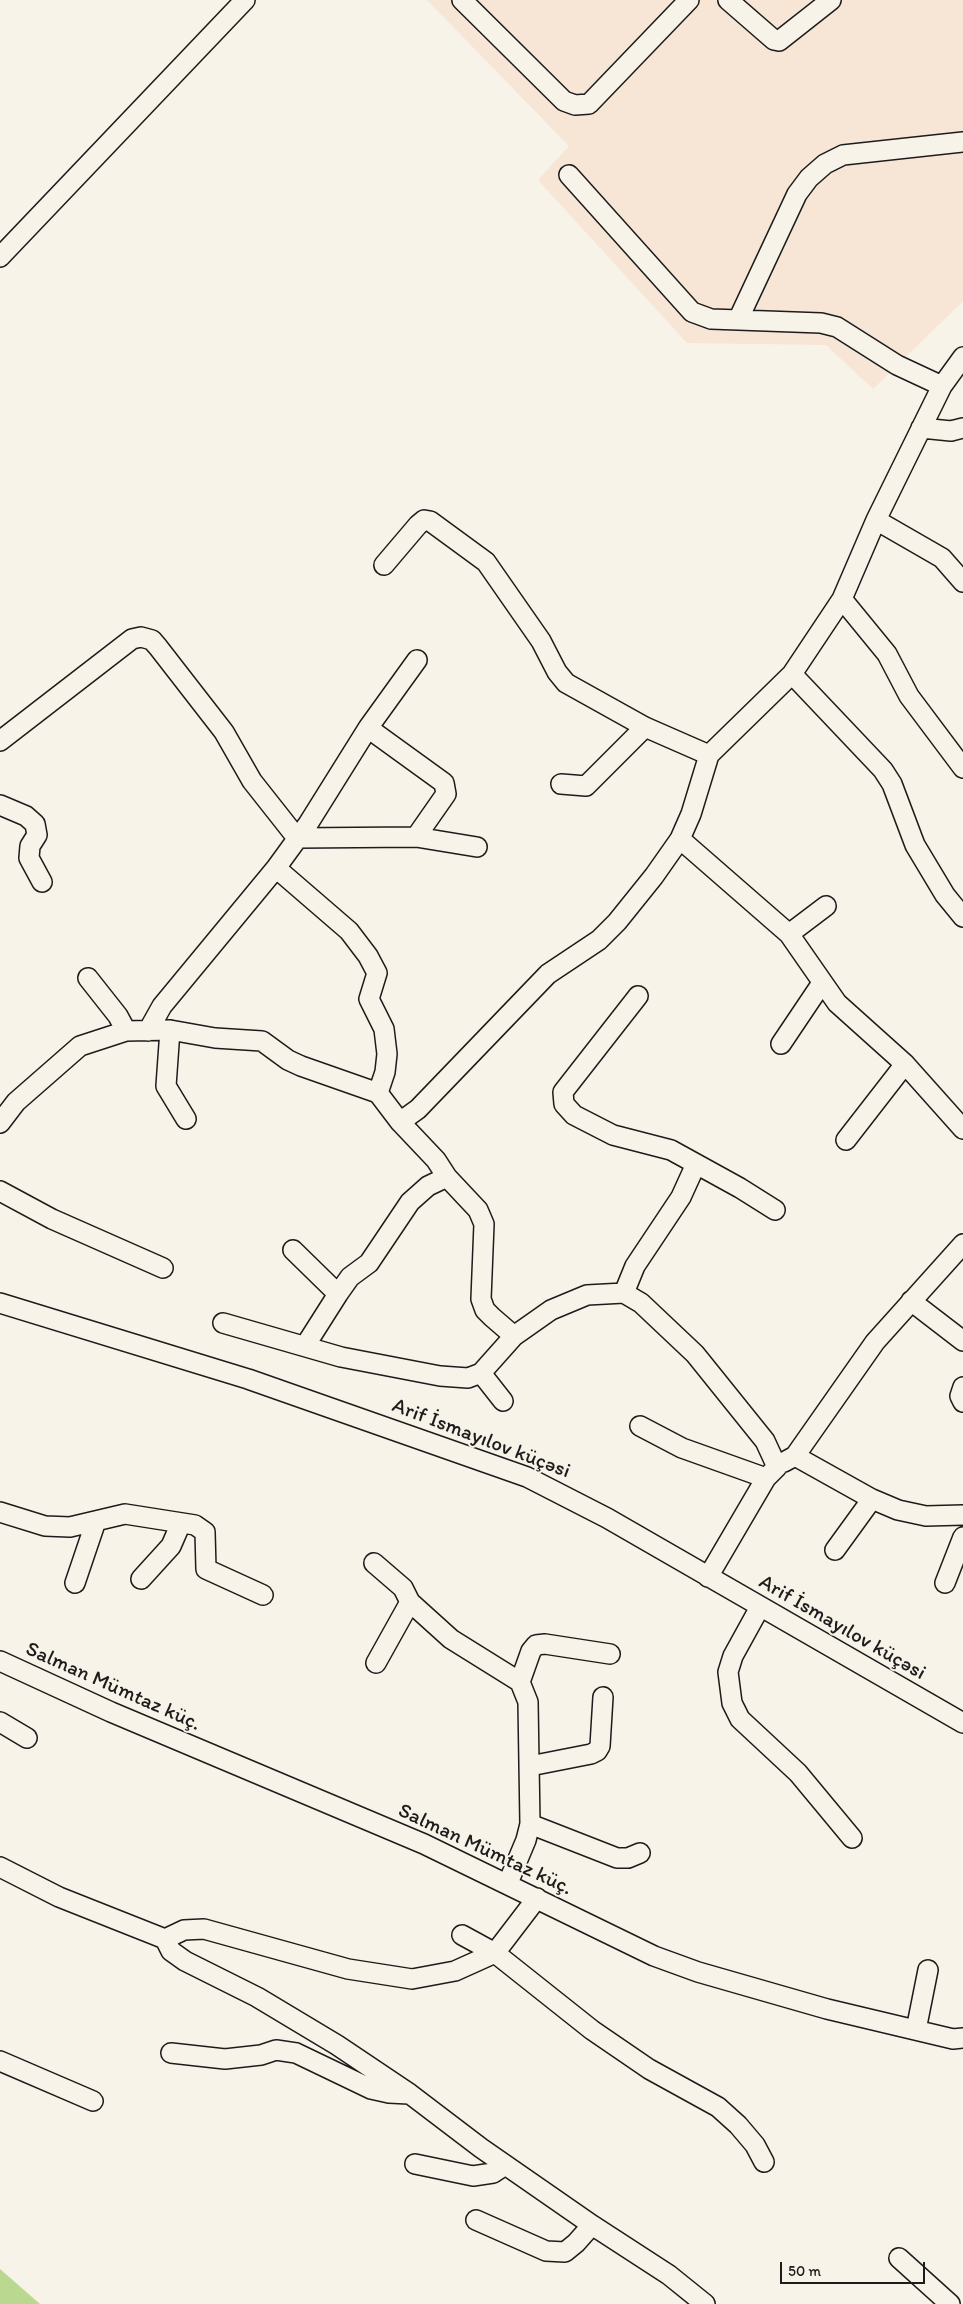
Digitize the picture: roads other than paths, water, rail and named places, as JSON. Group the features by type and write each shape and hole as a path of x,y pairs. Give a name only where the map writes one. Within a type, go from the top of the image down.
{"street":[{"path":"0,257 245,0"},
{"path":"462,0 564,100 575,105 589,104 689,0"},
{"path":"728,0 774,40 778,41 831,0"},
{"path":"738,320 798,194 809,178 825,164 843,155 963,142"},
{"path":"568,175 692,312 711,319 821,323 837,327 897,365 942,386"},
{"path":"400,1122 418,1109 548,974 599,940 618,922 680,839 691,814 709,755 792,674 842,599 876,520 920,428 942,386 963,357"},
{"path":"920,428 951,431 963,428"},
{"path":"384,565 418,525 424,520 430,521 486,562 541,641 557,672 566,683 645,727 709,755"},
{"path":"876,520 942,558 963,582"},
{"path":"842,599 887,654 915,704 963,768"},
{"path":"0,741 132,639 141,637 152,640 224,732 252,781 297,838"},
{"path":"148,1031 162,1006 276,868 368,728 416,660"},
{"path":"792,674 883,770 892,784 915,845 945,894 963,916"},
{"path":"561,784 586,786 645,727"},
{"path":"368,728 444,783 446,794 416,837"},
{"path":"0,804 26,816 35,824 37,835 30,846 29,858 42,882"},
{"path":"297,838 416,837 477,847"},
{"path":"680,839 789,934 837,1003 905,1064 963,1129"},
{"path":"276,868 349,931 368,956 377,973 369,999 384,1029 387,1054 385,1072 378,1093"},
{"path":"789,934 826,906"},
{"path":"88,978 118,1016 126,1031"},
{"path":"780,1044 822,983"},
{"path":"638,996 563,1092 564,1104 574,1115 613,1136 671,1150 775,1210"},
{"path":"170,1030 166,1086 186,1119"},
{"path":"0,1123 16,1102 80,1046 126,1031 170,1030 215,1038 262,1041 288,1060 301,1066 378,1093 400,1122 436,1160 447,1177 478,1210 484,1224 481,1299 485,1310 514,1336"},
{"path":"846,1140 905,1064"},
{"path":"624,1293 635,1266 681,1198 696,1164"},
{"path":"305,1346 350,1277 370,1263 410,1202 428,1186 447,1177"},
{"path":"0,1192 52,1219 163,1268"},
{"path":"708,1577 771,1473 794,1456 860,1362 911,1301 963,1244"},
{"path":"293,1250 338,1294"},
{"path":"222,1323 341,1357 440,1376 468,1378 481,1373 514,1336 551,1310 587,1295 624,1293 641,1303 695,1354 746,1416 765,1441 771,1473"},
{"path":"911,1301 963,1341"},
{"name":"Arif İsmayılov küçəsi","path":"0,1303 248,1379 527,1477 571,1498 963,1723"},
{"path":"481,1373 504,1401"},
{"path":"963,1387 960,1396 963,1402"},
{"path":"640,1426 682,1448 771,1473"},
{"path":"794,1456 872,1499 898,1510 926,1516 963,1515"},
{"path":"835,1550 872,1499"},
{"path":"0,1512 45,1526 70,1527 125,1514 195,1525 205,1532 206,1569 263,1595"},
{"path":"75,1583 96,1521"},
{"path":"140,1579 171,1546 181,1523"},
{"path":"944,1583 963,1537"},
{"path":"374,1563 403,1588 410,1602 450,1639 520,1682 528,1702 530,1824 526,1840 508,1883"},
{"path":"376,1663 410,1602"},
{"path":"760,1607 733,1656 728,1672 732,1702 740,1719 798,1773 852,1838"},
{"path":"520,1682 531,1651 536,1645 545,1644 610,1654"},
{"name":"Salman Mümtaz küç.","path":"0,1662 120,1716 424,1844 508,1883 596,1929 654,1956 698,1972 827,2009 953,2039 963,2038"},
{"path":"530,1766 591,1754 597,1751 600,1746 603,1697"},
{"path":"0,1722 28,1738"},
{"path":"530,1824 617,1858 628,1858 640,1853"},
{"path":"0,1867 59,1897 165,1939 171,1951 184,1961 257,1996 337,2045 410,2094 505,2165 669,2275 705,2304"},
{"path":"165,1939 184,1930 204,1929 348,1969 412,1979 455,1971 495,1953 537,1898"},
{"path":"462,1935 495,1953 592,2030 649,2069 718,2107 738,2125 755,2145 764,2162"},
{"path":"916,2030 928,1970"},
{"path":"170,2053 225,2059 261,2056 276,2050 296,2053 371,2089 388,2093 410,2094"},
{"path":"0,2061 93,2100"},
{"path":"416,2164 473,2176 493,2173 505,2165"},
{"path":"476,2220 546,2251 565,2252 592,2225"},
{"path":"899,2258 950,2304"}]}
